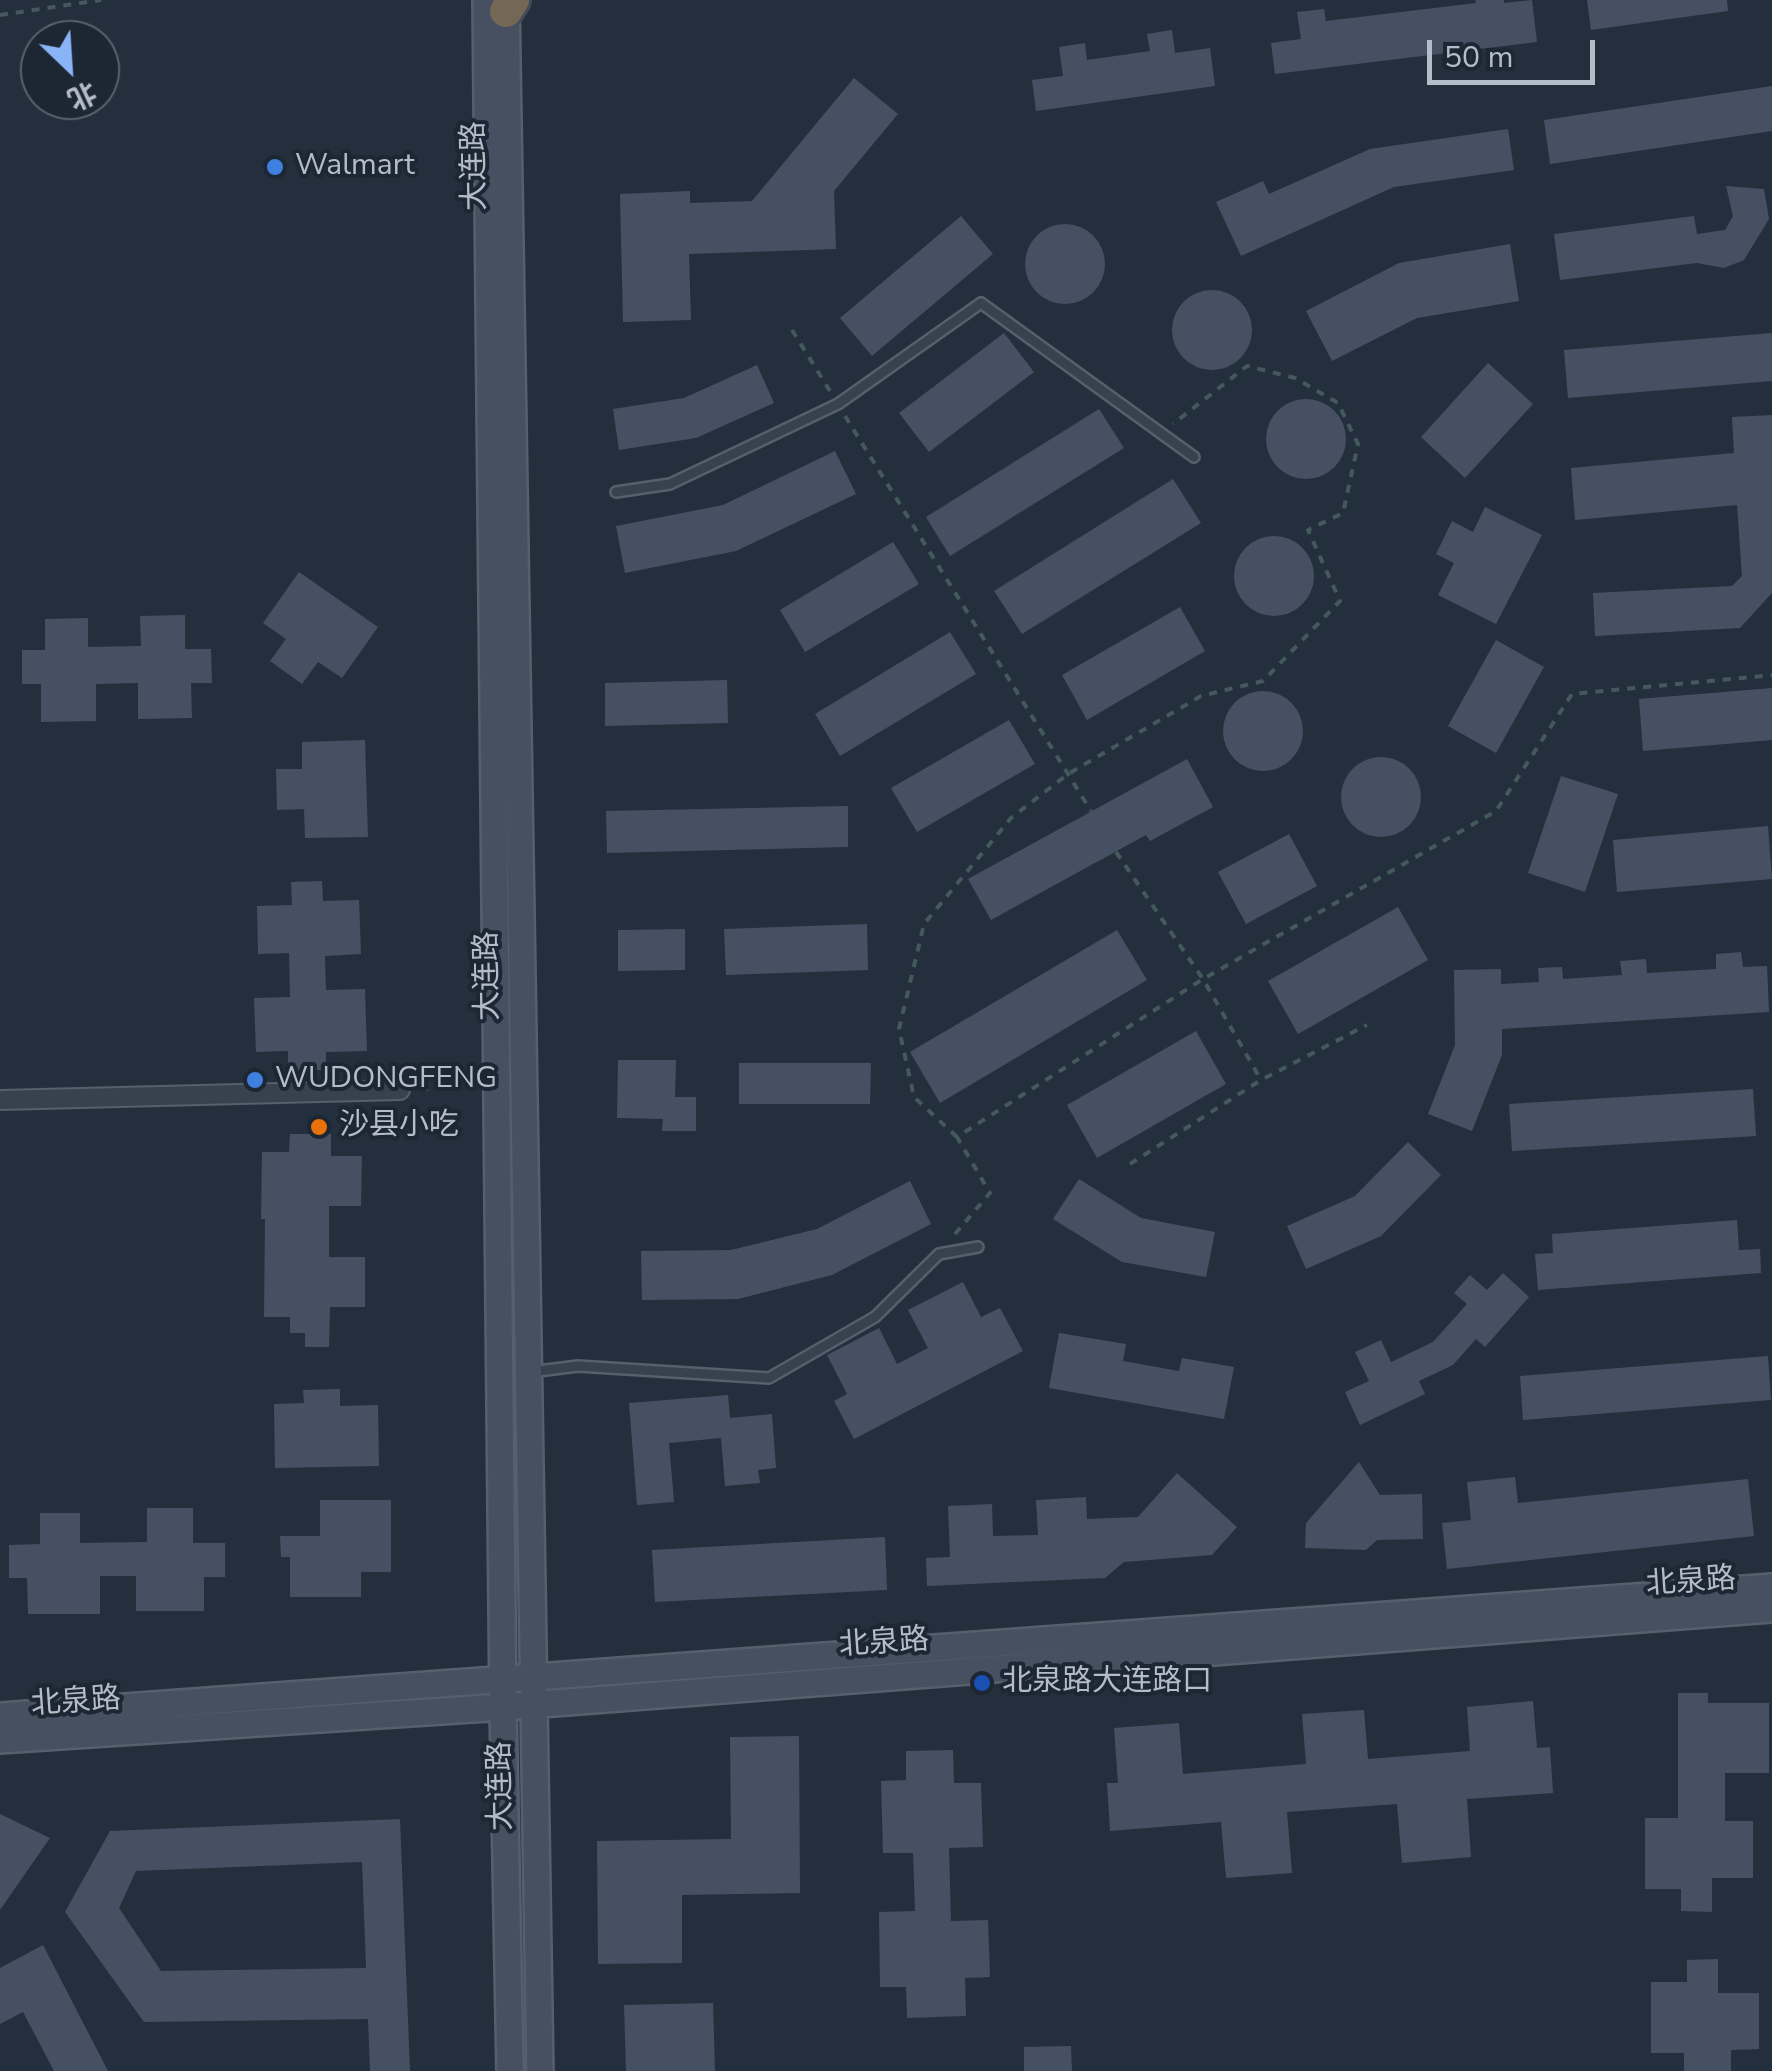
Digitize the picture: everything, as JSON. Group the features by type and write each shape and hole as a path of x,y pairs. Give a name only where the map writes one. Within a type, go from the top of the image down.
{"street":[{"name":"大连路","path":"496,3 496,1086 510,2071"},
{"name":"大连路","path":"496,3 540,2071"},
{"path":"0,1100 400,1090"},
{"name":"北泉路","path":"533,1692 1772,1587"},
{"name":"北泉路","path":"0,1716 502,1694 1772,1609"},
{"name":"北泉路","path":"0,1740 502,1694"}],"lane":[{"path":"616,492 670,484 838,404 981,303 1194,457"},
{"path":"499,1376 578,1366 769,1378 875,1317 939,1254 978,1247"}],"path":[{"path":"0,16 101,0"},
{"path":"792,330 1091,812"},
{"path":"939,1254 990,1193 957,1137 914,1097 899,1029 924,924 1011,818 1068,774 1201,696 1263,682 1340,601 1308,530 1343,512 1358,444 1338,403 1295,378 1247,366 1162,434"},
{"path":"957,1137 1203,979 1496,811 1572,694 1772,675"},
{"path":"1116,852 1203,979 1261,1080"},
{"path":"1130,1164 1261,1080 1367,1025"},
{"path":"400,1090 496,1086"}],"building":[{"path":"1475,0 1532,0 1537,42 1275,74 1271,43 1301,39 1297,12 1324,9 1326,21 1476,3"},
{"path":"1587,0 1727,0 1728,11 1591,30"},
{"path":"1172,30 1175,53 1210,48 1215,86 1036,111 1032,80 1063,76 1059,47 1085,43 1087,60 1150,51 1147,34"},
{"path":"854,78 898,114 834,191 836,249 689,254 691,320 623,322 620,194 690,191 690,203 752,201"},
{"path":"1772,86 1772,131 1550,164 1544,120"},
{"path":"1508,129 1514,170 1394,187 1241,256 1216,202 1263,181 1269,194 1370,149"},
{"path":"1726,186 1764,189 1769,219 1744,260 1724,268 1697,263 1560,280 1554,234 1694,216 1697,234 1725,230 1733,216"},
{"path":"961,216 993,254 872,356 840,318"},
{"path":"1057,224 1073,224 1094,235 1105,264 1094,293 1073,304 1057,304 1043,298 1031,286 1025,272 1025,256 1031,242 1043,230"},
{"path":"1510,244 1519,301 1417,318 1332,361 1306,311 1399,263"},
{"path":"1204,290 1220,290 1241,301 1252,330 1241,359 1220,370 1204,370 1190,364 1178,352 1172,338 1172,322 1178,308 1190,296"},
{"path":"1004,333 1034,372 929,452 899,413"},
{"path":"1772,333 1772,381 1568,398 1564,350"},
{"path":"1488,363 1533,404 1465,478 1421,437"},
{"path":"757,365 774,403 696,438 619,450 613,409 684,398"},
{"path":"1298,399 1314,399 1335,410 1346,439 1335,468 1314,479 1298,479 1284,473 1272,461 1266,447 1266,431 1272,417 1284,405"},
{"path":"1099,409 1124,448 950,556 926,517"},
{"path":"1772,415 1772,593 1740,628 1595,636 1593,593 1732,586 1742,576 1737,505 1575,520 1571,468 1734,453 1732,417"},
{"path":"835,451 856,494 736,551 625,573 616,526 723,505"},
{"path":"1173,479 1201,523 1022,634 994,591"},
{"path":"1485,507 1542,535 1496,624 1438,595 1454,563 1436,554 1452,521 1473,532"},
{"path":"1266,536 1282,536 1303,547 1314,576 1303,605 1282,616 1266,616 1252,610 1240,598 1234,584 1234,568 1240,554 1252,542"},
{"path":"893,542 919,584 805,652 780,610"},
{"path":"299,572 378,627 342,678 318,662 302,684 270,661 286,639 263,623"},
{"path":"1180,607 1205,651 1087,720 1062,675"},
{"path":"185,615 185,649 211,649 212,683 191,683 192,718 138,719 138,683 96,684 96,721 41,722 41,684 22,684 22,650 45,650 45,619 88,618 88,647 141,646 140,616"},
{"path":"950,632 976,674 840,756 815,714"},
{"path":"1496,640 1544,667 1496,753 1448,726"},
{"path":"727,680 728,723 605,726 605,683"},
{"path":"1772,688 1772,740 1643,751 1639,699"},
{"path":"1255,691 1271,691 1292,702 1303,731 1292,760 1271,771 1255,771 1241,765 1229,753 1223,739 1223,723 1229,709 1241,697"},
{"path":"1009,720 1035,764 917,832 891,788"},
{"path":"365,740 368,837 305,838 304,809 277,810 276,769 302,769 302,742"},
{"path":"1373,757 1389,757 1410,768 1421,797 1410,826 1389,837 1373,837 1359,831 1347,819 1341,805 1341,789 1347,775 1359,763"},
{"path":"1187,759 1213,807 1150,841 1146,835 991,920 968,879"},
{"path":"1561,776 1618,794 1585,892 1528,873"},
{"path":"848,806 848,847 607,853 606,811"},
{"path":"1768,826 1772,879 1617,892 1613,840"},
{"path":"1289,834 1317,886 1246,924 1218,872"},
{"path":"322,881 323,901 359,900 361,954 325,956 326,990 365,989 367,1051 326,1052 326,1070 288,1071 288,1051 256,1052 254,998 290,997 289,953 258,954 257,906 292,905 291,882"},
{"path":"1398,907 1428,960 1298,1034 1268,981"},
{"path":"867,924 868,970 726,975 724,929"},
{"path":"685,929 685,970 618,971 618,930"},
{"path":"1117,930 1147,980 940,1103 910,1052"},
{"path":"1741,952 1743,967 1767,966 1769,1012 1502,1029 1502,1055 1472,1131 1428,1114 1455,1045 1454,970 1501,969 1501,984 1539,982 1538,968 1562,967 1563,979 1622,975 1620,961 1646,959 1647,973 1716,969 1716,954"},
{"path":"1196,1031 1226,1084 1097,1158 1067,1105"},
{"path":"618,1060 676,1060 675,1097 696,1097 696,1131 662,1131 663,1119 617,1118"},
{"path":"739,1063 871,1063 870,1104 739,1104"},
{"path":"1753,1089 1756,1136 1512,1151 1509,1104"},
{"path":"290,1134 331,1134 331,1156 362,1156 361,1206 329,1206 329,1257 365,1257 365,1307 330,1307 329,1347 305,1347 305,1333 290,1333 290,1317 264,1317 262,1152 289,1152"},
{"path":"1408,1142 1441,1175 1381,1236 1306,1269 1287,1226 1355,1196"},
{"path":"1079,1179 1141,1218 1215,1232 1206,1277 1122,1262 1053,1219"},
{"path":"910,1181 931,1224 832,1275 738,1299 642,1300 641,1251 731,1250 817,1229"},
{"path":"1737,1220 1739,1250 1760,1249 1761,1273 1538,1290 1535,1254 1553,1253 1552,1234"},
{"path":"1503,1273 1529,1297 1485,1347 1476,1339 1453,1365 1419,1381 1425,1394 1360,1425 1345,1392 1369,1381 1355,1352 1381,1340 1391,1362 1433,1342 1467,1304 1454,1293 1470,1275 1487,1290"},
{"path":"963,1282 981,1317 1000,1308 1023,1351 854,1439 834,1401 847,1394 827,1355 879,1328 897,1364 928,1348 908,1310"},
{"path":"1059,1333 1126,1344 1123,1361 1179,1371 1182,1358 1234,1367 1224,1419 1049,1388"},
{"path":"1768,1356 1771,1400 1523,1420 1520,1376"},
{"path":"340,1389 340,1406 378,1405 379,1466 275,1468 274,1404 304,1403 303,1390"},
{"path":"728,1395 730,1418 772,1414 776,1468 758,1470 760,1483 725,1486 721,1438 669,1443 674,1502 637,1505 629,1403"},
{"path":"1359,1462 1380,1495 1422,1494 1423,1539 1377,1540 1366,1550 1305,1548 1306,1523"},
{"path":"1177,1473 1237,1527 1212,1555 1124,1562 1105,1578 927,1586 926,1558 950,1557 948,1506 992,1504 993,1536 1038,1535 1036,1500 1086,1497 1087,1519 1138,1517"},
{"path":"1515,1477 1518,1503 1748,1479 1754,1536 1447,1569 1442,1523 1471,1520 1467,1482"},
{"path":"320,1500 391,1500 391,1572 361,1572 361,1597 290,1597 290,1557 281,1557 280,1536 320,1536"},
{"path":"147,1508 193,1508 193,1543 225,1543 225,1577 204,1577 204,1611 136,1611 136,1576 100,1576 100,1614 28,1614 27,1578 9,1578 9,1545 40,1544 40,1513 80,1513 80,1543 147,1542"},
{"path":"885,1537 887,1590 655,1602 652,1550"},
{"path":"1678,1693 1708,1693 1708,1703 1769,1703 1769,1773 1725,1773 1725,1821 1753,1821 1753,1878 1712,1878 1712,1912 1681,1911 1681,1889 1645,1889 1645,1818 1678,1818"},
{"path":"1533,1701 1537,1748 1550,1747 1553,1793 1467,1799 1471,1857 1402,1863 1397,1804 1287,1812 1292,1873 1226,1878 1221,1822 1110,1831 1107,1783 1118,1783 1114,1728 1179,1723 1183,1774 1306,1764 1302,1714 1364,1710 1368,1759 1470,1751 1467,1707"},
{"path":"799,1736 800,1893 682,1895 682,1963 598,1964 597,1841 731,1839 730,1737"},
{"path":"953,1750 954,1783 981,1783 983,1847 949,1848 951,1921 988,1920 990,1977 965,1978 966,2016 907,2018 906,1987 880,1987 879,1912 915,1911 913,1853 883,1853 881,1781 906,1780 906,1751"},
{"path":"0,1814 50,1838 0,1910"},
{"path":"400,1819 410,2071 370,2071 368,2019 144,2022 65,1912 110,1831","holes":["362,1862 366,1968 161,1971 119,1908 136,1871"]},
{"path":"43,1945 108,2071 54,2071 23,2012 0,2024 0,1968"},
{"path":"1718,1959 1718,1993 1759,1993 1759,2049 1731,2050 1731,2071 1684,2071 1684,2053 1651,2053 1651,1982 1687,1982 1687,1960"},
{"path":"713,2003 715,2071 626,2071 624,2005"},
{"path":"1071,2046 1072,2071 1024,2071 1024,2047"}],"place":[{"name":"Walmart","path":"275,167"},
{"name":"WUDONGFENG","path":"255,1080"},
{"name":"沙县小吃","path":"319,1127"},
{"name":"北泉路大连路口","path":"982,1683"}]}
